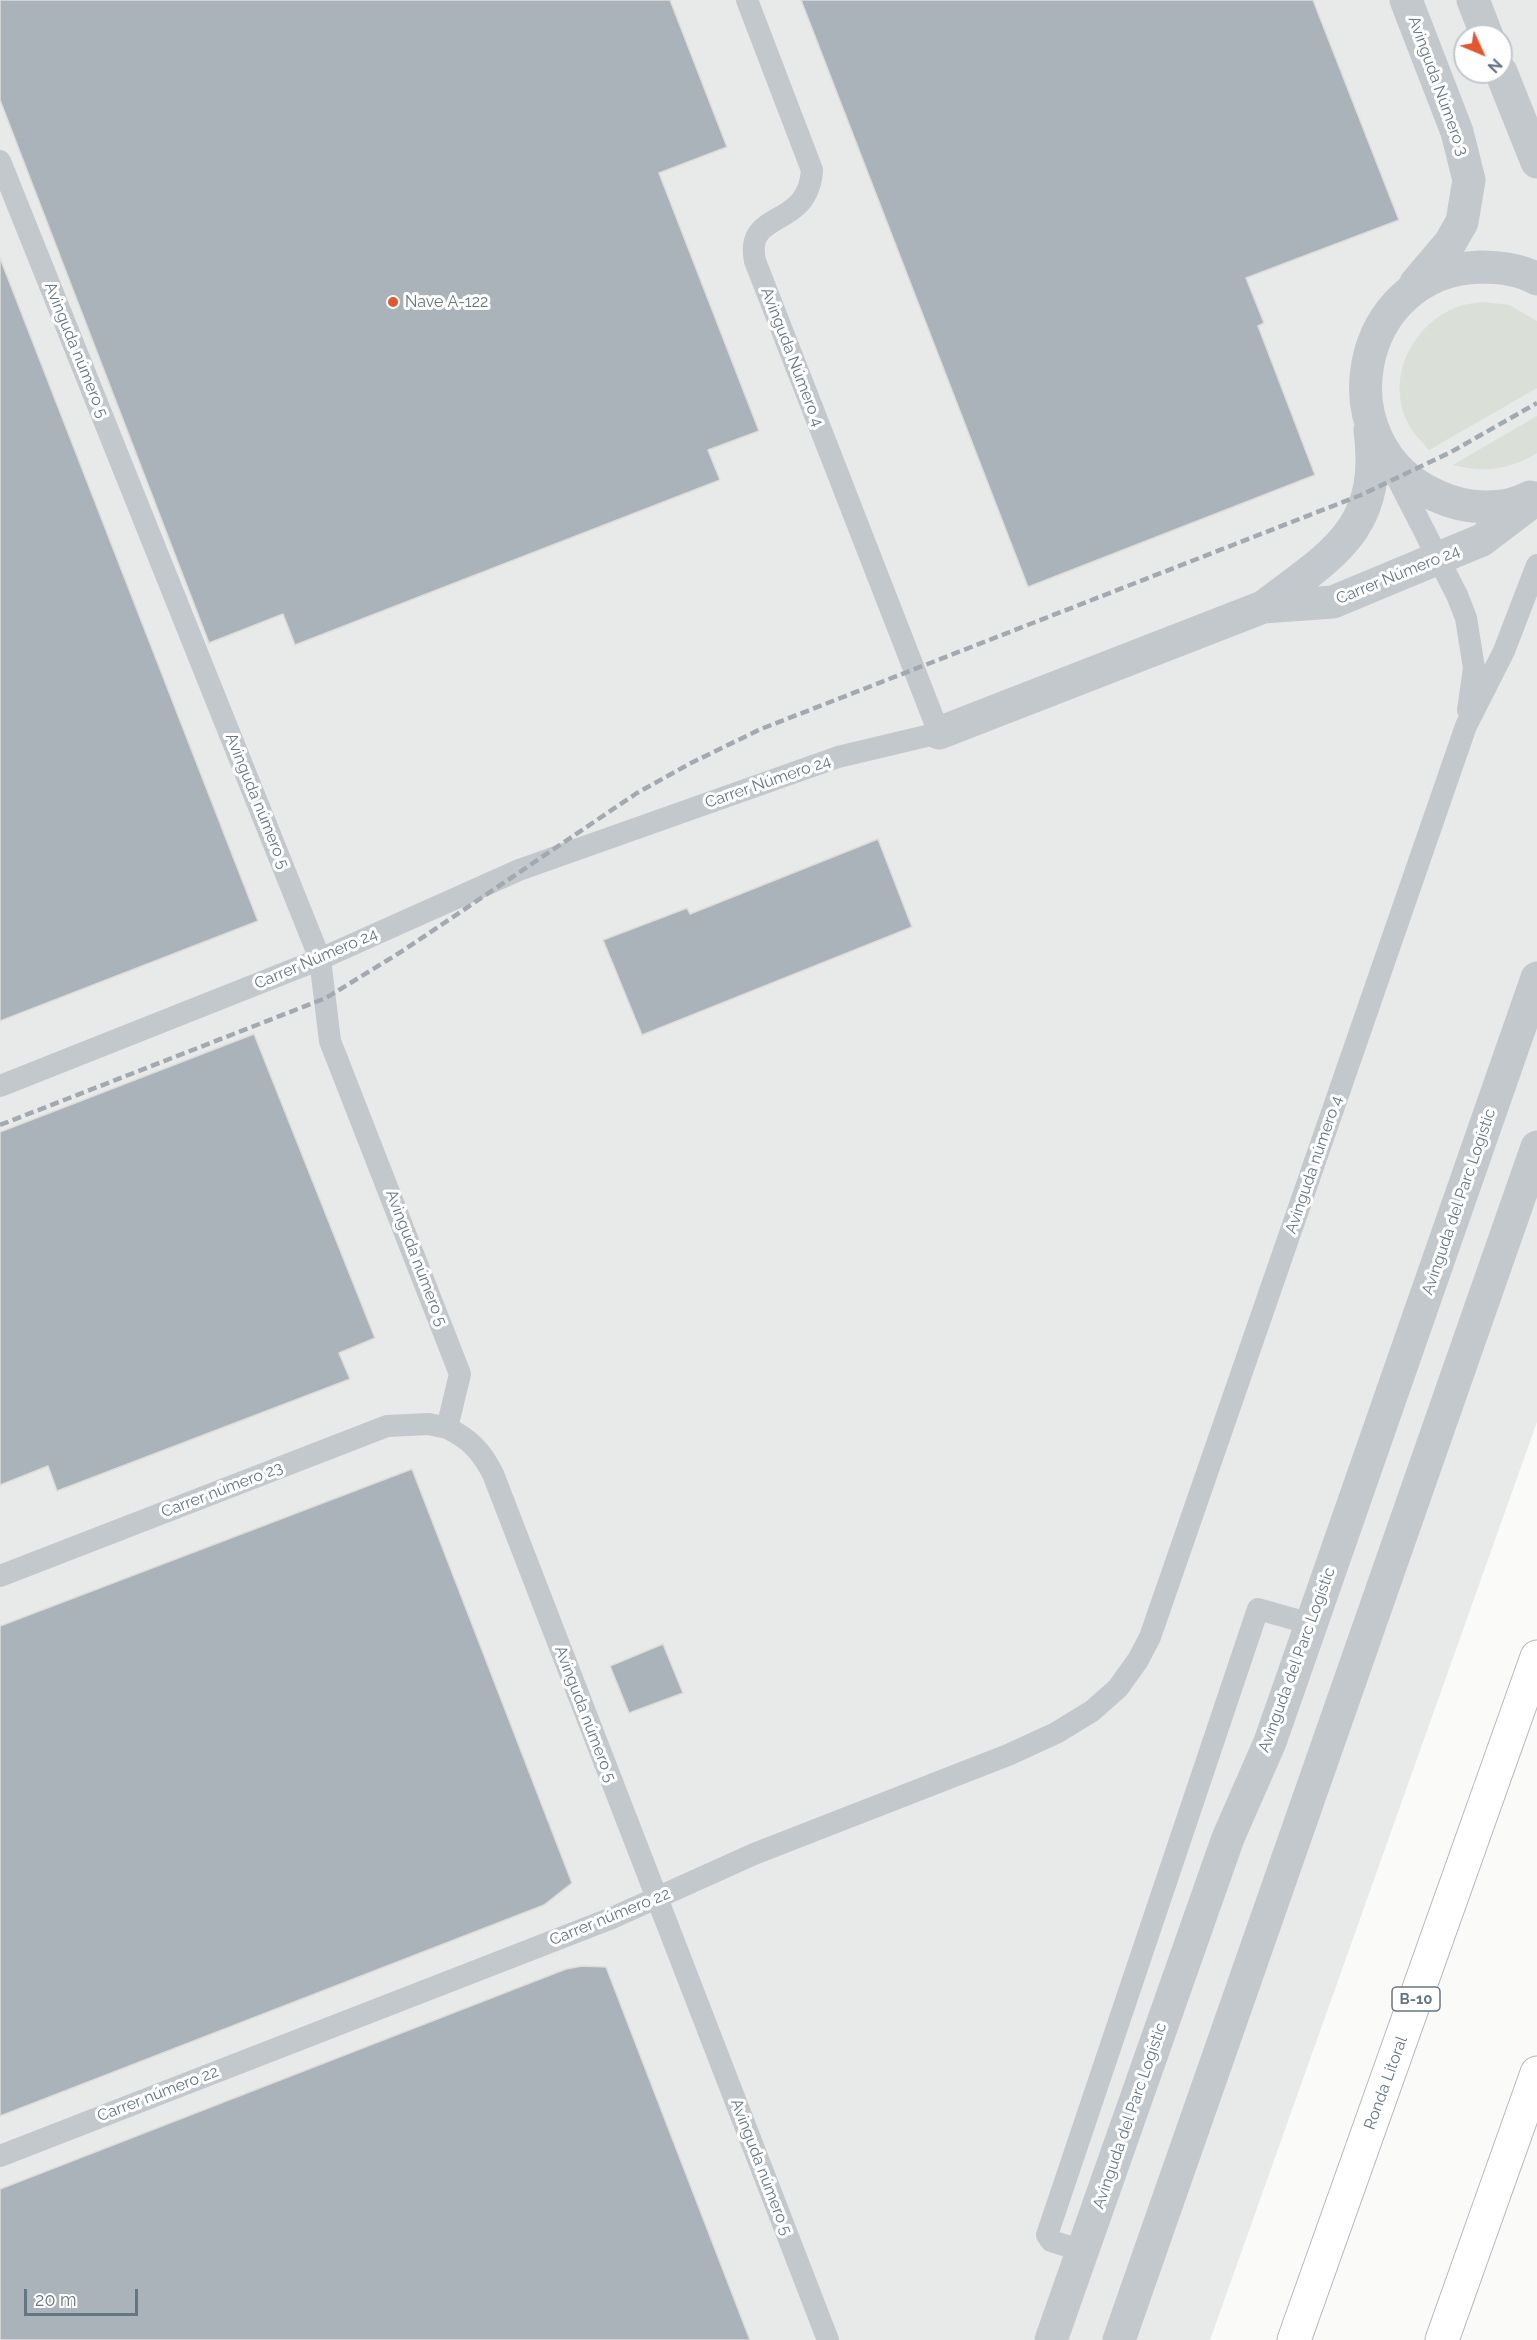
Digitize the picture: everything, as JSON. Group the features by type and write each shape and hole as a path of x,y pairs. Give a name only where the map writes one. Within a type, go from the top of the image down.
{"highway":[{"name":"Ronda Litoral","path":"1294,2340 1537,1657"},
{"path":"1442,2340 1537,2073"}],"street":[{"name":"Avinguda Número 3","path":"1405,297 1450,243 1462,222 1469,180 1457,132 1406,0"},
{"path":"1473,0 1482,24"},
{"path":"1506,84 1537,162"},
{"path":"1263,607 1329,556 1350,536 1362,516 1373,477 1364,386 1369,353 1383,322 1405,297 1432,278 1464,268 1498,267 1537,279"},
{"path":"1369,420 1382,451 1403,476 1420,489 1453,503 1488,508 1537,496"},
{"name":"Carrer Número 24","path":"939,733 1263,607 1333,602 1439,560 1482,540 1537,496"},
{"name":"Avinguda del Parc Logístic","path":"1051,2340 1228,1838 1270,1742 1537,978"},
{"path":"1119,2340 1537,1147"}],"lane":[{"name":"Avinguda Número 4","path":"747,0 812,170 811,185 805,199 795,210 769,222 758,231 752,247 755,261 939,733"},
{"name":"Avinguda número 5","path":"0,161 320,959 330,1041 460,1374 447,1428 461,1435 474,1446 485,1458 493,1474 828,2340"},
{"path":"1498,267 1537,266"},
{"name":"Avinguda número 4","path":"1382,451 1460,602 1472,644 1474,668 1466,726"},
{"name":"Avinguda número 4","path":"1163,1603 1466,726 1504,651 1537,565"},
{"name":"Carrer Número 24","path":"0,1086 320,959 519,870 838,757 939,733"},
{"name":"Carrer número 23","path":"0,1576 387,1425 420,1424 447,1428"},
{"name":"Carrer número 22","path":"0,2156 656,1899 754,1854 1008,1755 1056,1733 1092,1712 1118,1688 1138,1660 1163,1603"},
{"path":"1083,2251 1051,2241 1047,2235 1258,1609 1311,1624"}],"shaded area":[{"path":"0,0 1537,0 1537,1422 1210,2340 0,2340"},
{"path":"1484,302 1509,305 1537,321 1537,388 1429,450 1409,425 1401,404 1402,370 1416,339 1441,315 1460,306"},
{"path":"1537,416 1537,453 1516,463 1496,468 1476,469 1453,465"}],"building":[{"name":"Nave A-122","path":"0,0 670,0 727,147 659,173 759,431 708,450 720,480 295,645 283,614 209,643 0,100"},
{"path":"801,0 1313,0 1399,220 1246,278 1264,323 1258,326 1315,475 1028,587"},
{"path":"0,258 258,921 0,1021"},
{"path":"878,839 912,927 642,1035 603,940 687,908 690,914"},
{"path":"254,1034 375,1338 339,1353 350,1379 57,1491 48,1466 0,1485 0,1132"},
{"path":"412,1469 572,1883 544,1905 0,2116 0,1626"},
{"path":"663,1644 683,1693 629,1713 610,1666"},
{"path":"582,1966 606,1967 750,2340 0,2340 0,2189 566,1969"}],"railway":[{"path":"0,1125 326,998 404,950 637,793 691,763 761,729 1361,495 1451,452 1537,403"}],"place":[{"name":"Nave A-122","path":"393,302"}]}
